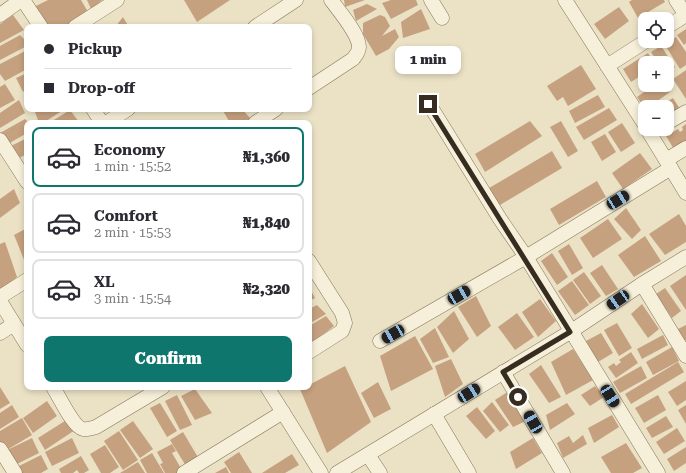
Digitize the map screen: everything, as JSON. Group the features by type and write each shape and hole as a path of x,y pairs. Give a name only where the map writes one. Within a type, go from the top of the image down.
{"street":[{"path":"0,15 22,0 39,24"},
{"path":"80,24 117,0"},
{"path":"259,24 296,0"},
{"path":"312,86 353,59 358,52 359,46 356,37 331,0"},
{"path":"430,0 442,18"},
{"path":"565,0 638,111"},
{"path":"674,23 686,15 676,0"},
{"path":"607,66 638,46"},
{"path":"428,104 500,219 526,257 570,332 658,473"},
{"path":"111,120 123,112"},
{"path":"259,120 271,112"},
{"path":"674,119 686,112"},
{"path":"654,136 668,164 686,193"},
{"path":"0,140 24,177"},
{"path":"380,341 526,257 668,164 686,148"},
{"path":"337,473 570,332 642,284 686,257"},
{"path":"312,265 342,313 345,323 342,331 312,350"},
{"path":"0,297 24,282"},
{"path":"642,284 686,356"},
{"path":"0,301 24,340"},
{"path":"0,333 14,324"},
{"path":"503,372 563,473"},
{"path":"55,390 75,423 81,429 96,427 158,390"},
{"path":"269,390 321,473"},
{"path":"184,473 283,412"},
{"path":"434,414 469,473"},
{"path":"0,449 14,473"},
{"path":"368,455 380,473"}],"building":[{"path":"48,0 81,0 88,12 69,24 46,24 34,7"},
{"path":"87,0 102,0 91,9"},
{"path":"184,0 230,0 197,22"},
{"path":"344,0 365,0 345,7"},
{"path":"391,0 416,0 418,5 391,19 382,3"},
{"path":"632,0 664,0 665,2 648,12 638,12 638,18 629,2"},
{"path":"367,4 377,9 356,21 353,10"},
{"path":"619,7 629,21 605,39 594,24"},
{"path":"421,9 430,29 403,38 401,22"},
{"path":"13,15 24,30 0,43 0,24"},
{"path":"380,15 385,17 390,26 382,36 395,29 399,37 389,49 376,56 363,34 363,23"},
{"path":"123,17 127,24 117,24"},
{"path":"686,29 686,43 684,45 677,35"},
{"path":"20,35 24,39 24,48 0,60 0,46"},
{"path":"676,37 686,52 686,65 680,69 674,59 674,56 672,56 667,48 674,48 674,38"},
{"path":"658,48 662,48 668,56 654,56 651,52"},
{"path":"24,52 24,71 5,81 0,74 0,64"},
{"path":"638,59 638,78 631,82 623,69"},
{"path":"581,65 596,89 568,106 563,97 557,101 547,86"},
{"path":"686,70 686,99 674,81 674,78"},
{"path":"24,74 23,92 16,78"},
{"path":"5,84 15,100 0,108 0,87"},
{"path":"644,92 670,92 659,100 639,100 637,97"},
{"path":"598,95 605,107 575,123 569,111"},
{"path":"673,98 680,109 674,113 674,100 670,100"},
{"path":"19,100 25,113 0,128 0,113"},
{"path":"609,108 617,120 584,140 576,127"},
{"path":"35,112 60,112 48,120 38,120"},
{"path":"67,112 72,112 78,120 54,120"},
{"path":"224,112 245,112 250,118 248,120 228,120"},
{"path":"25,119 26,120 24,120 24,135 8,144 0,133"},
{"path":"530,121 542,136 485,172 475,154"},
{"path":"561,121 578,151 568,157 550,127"},
{"path":"622,123 635,143 621,152 608,132"},
{"path":"686,124 686,144 675,151 666,136 674,136 674,131 678,129 680,132 683,130 682,127"},
{"path":"605,134 616,152 602,161 591,142"},
{"path":"24,140 24,156 15,160 9,147"},
{"path":"552,151 562,168 495,208 484,191"},
{"path":"640,153 652,169 623,189 612,173"},
{"path":"597,181 606,197 559,225 550,209"},
{"path":"14,189 20,203 0,218 0,199"},
{"path":"626,208 641,230 632,239 614,219"},
{"path":"679,214 686,226 686,242 665,255 649,234"},
{"path":"608,219 622,239 593,258 580,238"},
{"path":"24,230 24,260 14,235"},
{"path":"645,236 661,261 634,277 618,255"},
{"path":"5,242 17,277 0,290 0,244"},
{"path":"569,244 583,268 572,275 558,251"},
{"path":"552,253 568,277 557,285 541,261"},
{"path":"602,265 618,289 606,296 590,273"},
{"path":"584,272 601,296 590,304 573,280"},
{"path":"686,275 686,310 670,286"},
{"path":"572,281 589,305 575,315 558,291"},
{"path":"665,288 681,311 672,318 656,294"},
{"path":"312,292 315,298 312,300"},
{"path":"476,296 491,326 477,337 458,307"},
{"path":"540,299 556,321 538,337 522,312"},
{"path":"642,304 659,329 648,338 631,314"},
{"path":"317,305 326,314 312,322 312,308"},
{"path":"454,311 469,339 453,353 437,327"},
{"path":"517,313 534,337 515,350 498,327"},
{"path":"326,316 334,326 312,343 312,324"},
{"path":"617,323 632,348 619,356 604,330"},
{"path":"686,325 686,340 682,342 676,330"},
{"path":"435,328 449,357 433,363 420,339"},
{"path":"601,333 613,353 598,362 586,341"},
{"path":"663,335 668,345 642,359 637,349"},
{"path":"415,336 433,369 391,391 380,356"},
{"path":"672,347 679,361 653,375 646,362"},
{"path":"573,349 593,380 566,395 551,362"},
{"path":"631,352 638,363 616,378 608,367 614,363 616,366 621,362 619,360"},
{"path":"451,359 463,384 445,397 435,366"},
{"path":"678,362 684,372 631,404 625,394"},
{"path":"541,365 561,397 549,403 529,374"},
{"path":"345,366 371,422 327,453 300,390 312,390 312,383"},
{"path":"641,366 647,378 620,393 613,382"},
{"path":"686,381 686,400 677,406 668,392"},
{"path":"378,382 391,409 374,418 361,393"},
{"path":"595,386 604,397 590,406 581,395"},
{"path":"0,387 10,403 0,409"},
{"path":"196,390 212,413 195,420 181,396"},
{"path":"509,391 528,420 513,427 495,400"},
{"path":"177,395 192,425 180,430 165,401"},
{"path":"658,395 666,410 644,423 635,408"},
{"path":"47,401 57,416 33,433 23,418"},
{"path":"492,402 509,425 500,432 483,411"},
{"path":"160,403 177,431 167,437 150,408"},
{"path":"567,403 575,414 550,430 546,415"},
{"path":"12,405 19,417 0,429 0,413"},
{"path":"686,405 686,424 678,410"},
{"path":"477,407 495,431 486,439 466,416"},
{"path":"612,415 619,427 594,443 588,428"},
{"path":"666,416 673,427 652,438 646,428"},
{"path":"22,418 32,435 5,451 0,443 0,431"},
{"path":"68,419 75,430 45,450 38,438"},
{"path":"133,421 153,449 140,458 120,430"},
{"path":"677,428 685,441 664,454 656,442"},
{"path":"119,431 138,460 123,470 104,441"},
{"path":"183,432 199,459 186,466 170,440"},
{"path":"583,435 587,444 563,458 557,443 569,436 573,443"},
{"path":"32,438 39,453 13,466 5,451"},
{"path":"72,438 79,453 52,466 45,452"},
{"path":"533,438 542,453 516,469 510,452"},
{"path":"626,443 642,468 633,473 611,473 601,457"},
{"path":"172,444 176,451 172,453 182,470 177,473 165,473 160,464 163,463 157,452"},
{"path":"105,445 119,467 110,473 101,473 90,454"},
{"path":"686,447 686,463 674,471 667,459"},
{"path":"239,452 252,473 231,473 224,462"},
{"path":"152,453 164,473 147,473 140,460"},
{"path":"292,454 299,465 285,473 262,473"},
{"path":"41,455 48,469 41,473 17,473 15,468"},
{"path":"81,456 89,470 84,473 79,473 77,470 73,473 61,473 59,469"},
{"path":"138,462 145,473 120,473"},
{"path":"226,467 229,473 215,473"}],"route":[{"path":"428,104 500,219 526,257 570,332 503,372 518,397"}]}
